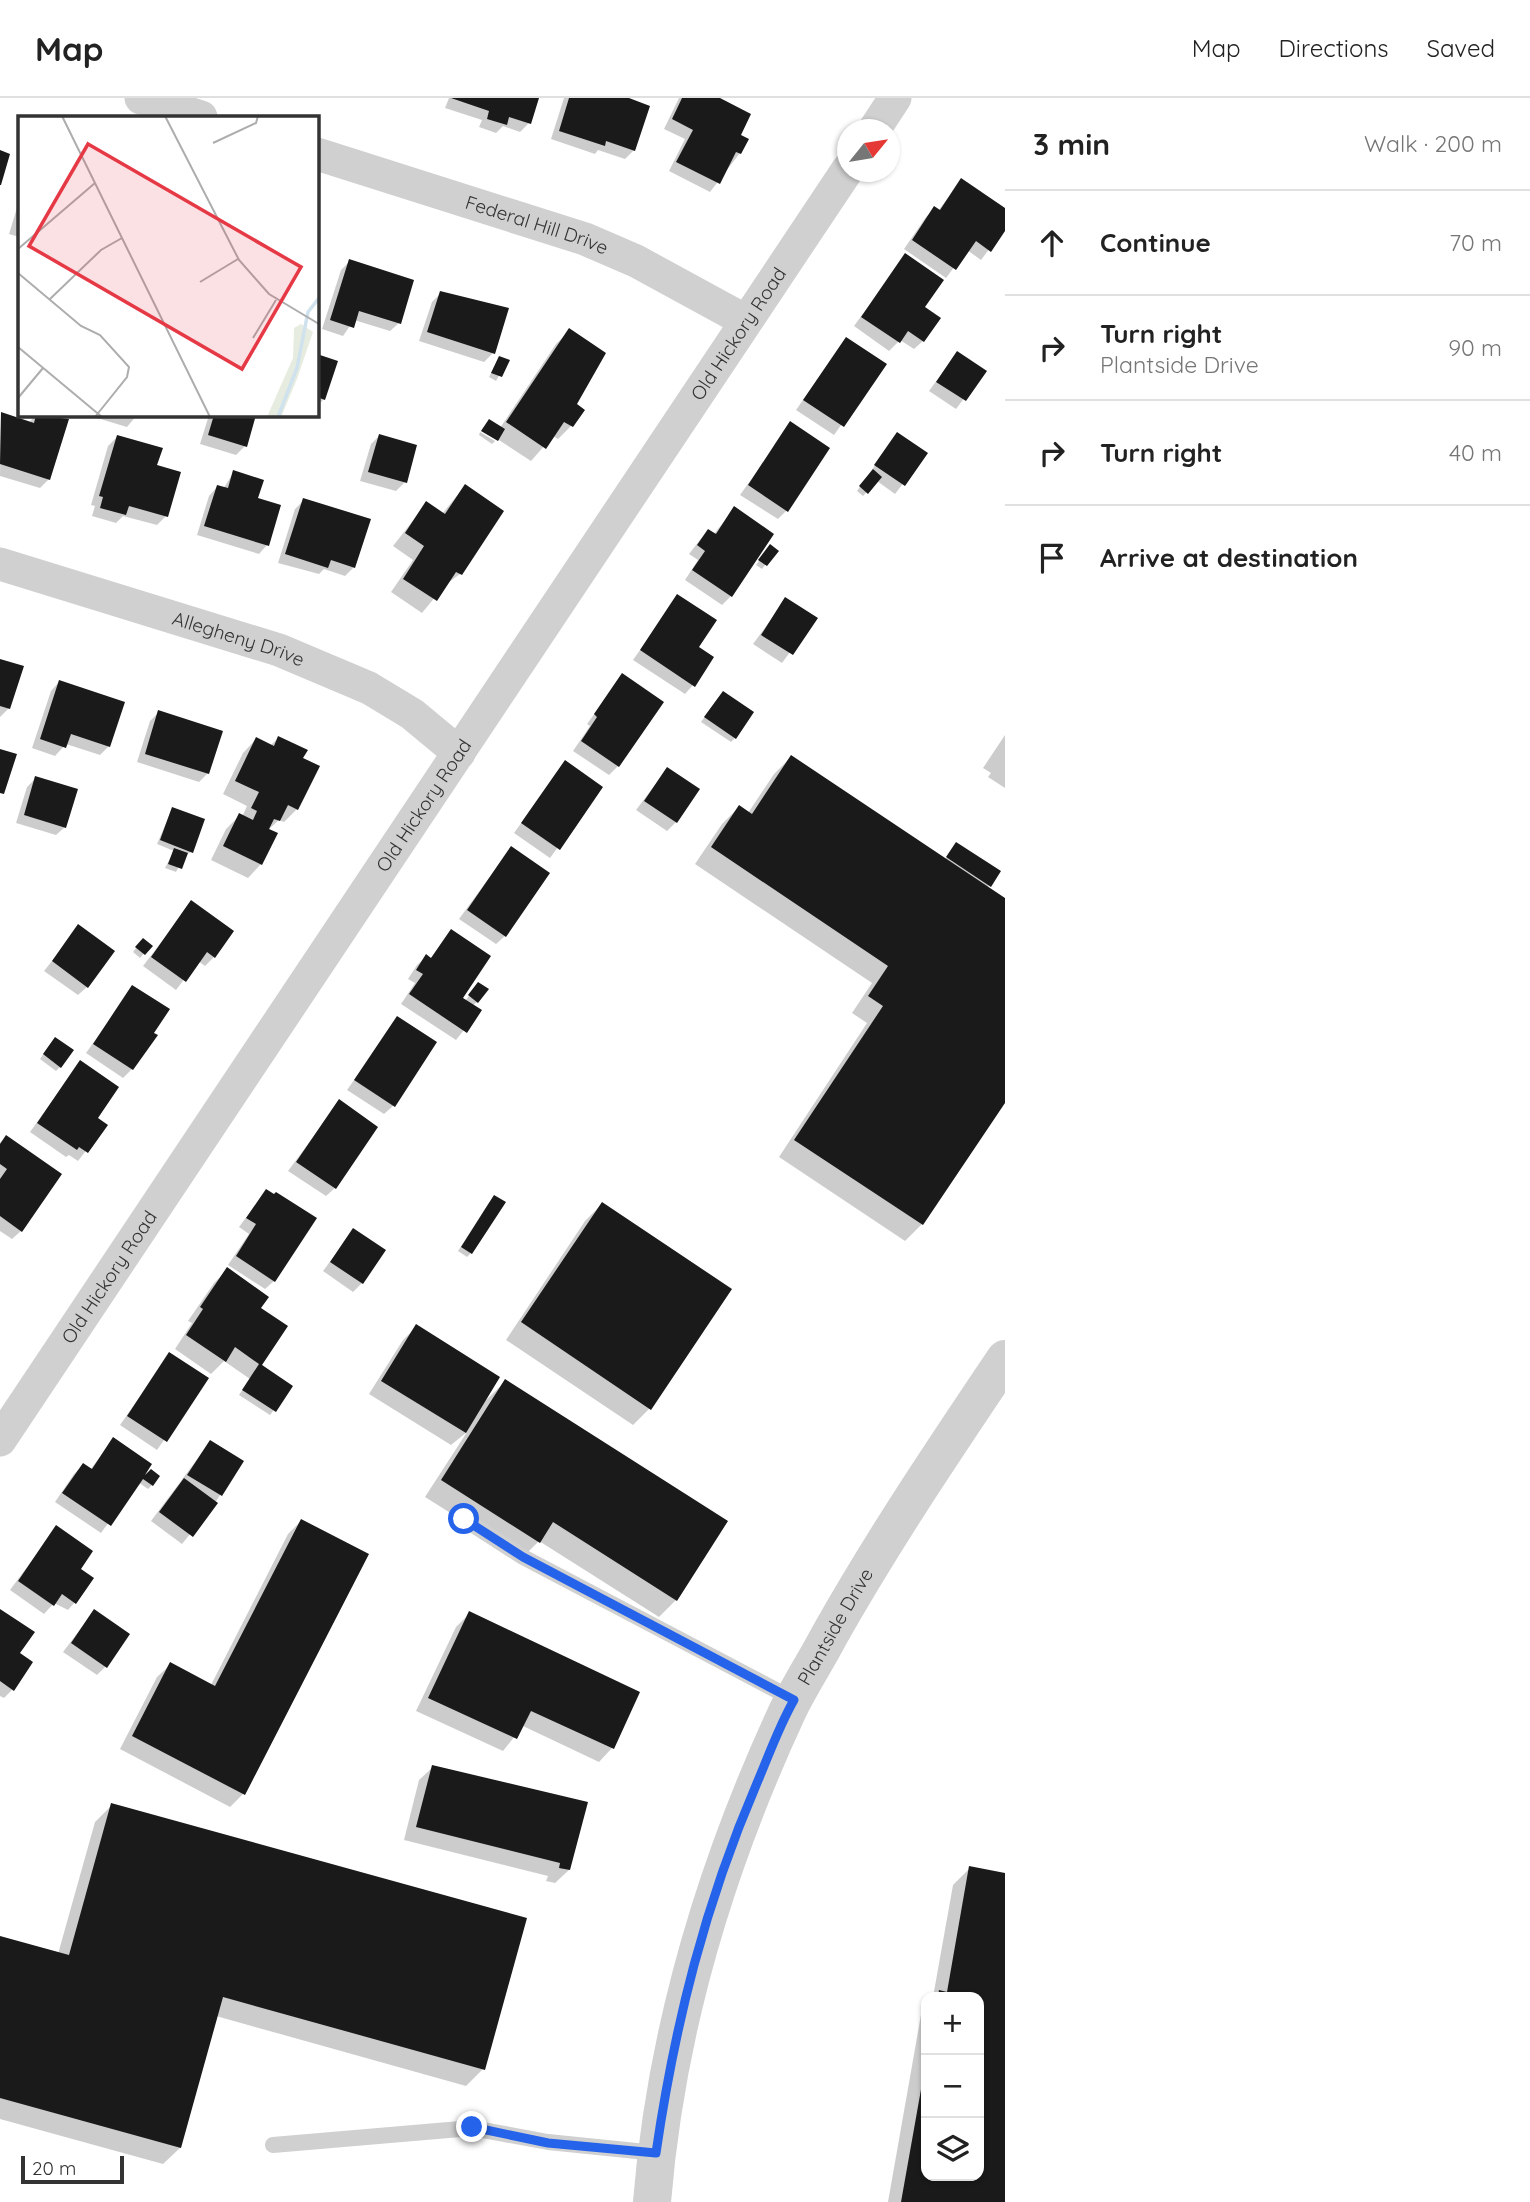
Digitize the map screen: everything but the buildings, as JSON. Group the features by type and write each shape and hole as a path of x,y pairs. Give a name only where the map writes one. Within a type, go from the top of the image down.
{"street":[{"path":"141,98 198,116"},
{"path":"881,119 895,98"},
{"name":"Federal Hill Drive","path":"318,154 585,239 636,261 746,321"},
{"name":"Old Hickory Road","path":"0,1440 839,182"},
{"name":"Allegheny Drive","path":"0,564 279,650 369,688 412,714 459,752"},
{"name":"Plantside Drive","path":"652,2202 667,2077 692,1961 727,1852 794,1700 869,1564 1005,1359"}],"lane":[{"path":"464,1519 523,1557 794,1700"},
{"path":"273,2145 472,2127 548,2143 656,2153"}],"route":[{"path":"464,1519 523,1557 794,1700 727,1852 692,1961 667,2077 656,2153 548,2143 472,2127"}]}
